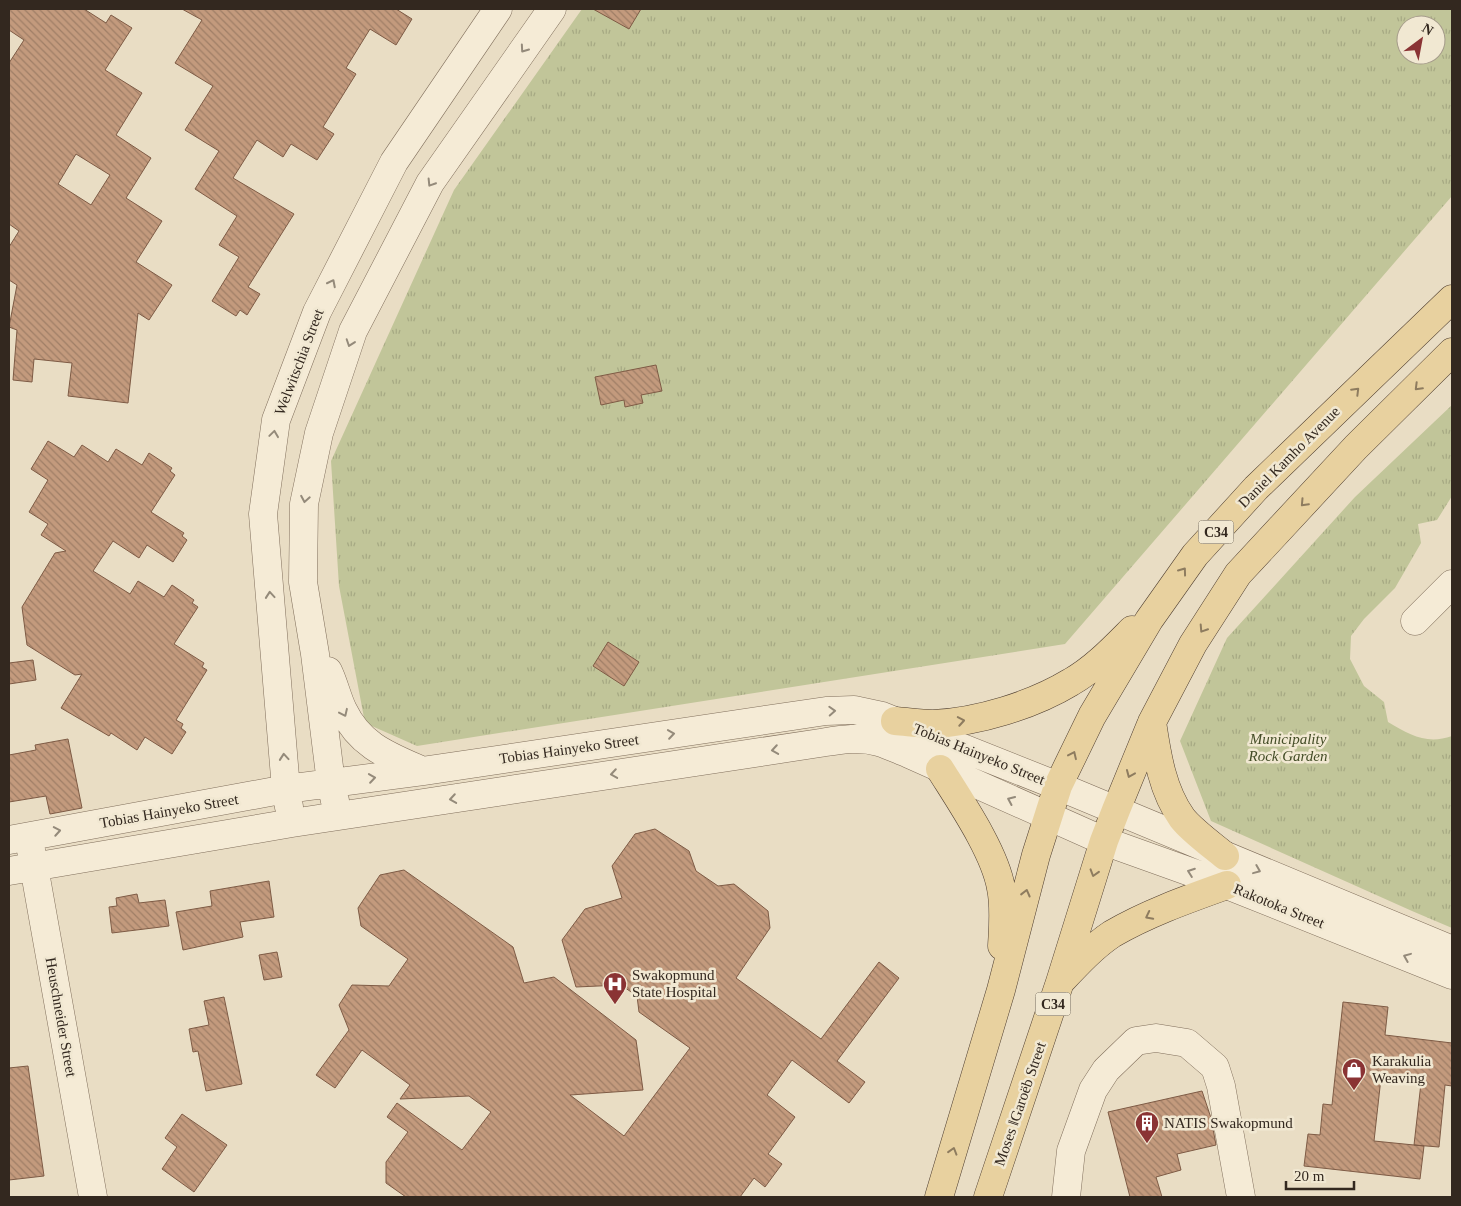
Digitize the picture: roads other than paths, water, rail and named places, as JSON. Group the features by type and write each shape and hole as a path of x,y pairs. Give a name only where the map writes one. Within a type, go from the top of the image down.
{"main road":[{"name":"Daniel Kamho Avenue","path":"1049,817 1058,786 1092,716 1165,596 1195,555 1256,488 1452,299"},
{"name":"C34","path":"1116,810 1152,722 1193,644 1238,574 1356,447 1452,352"},
{"path":"895,721 932,724 959,722 1011,710 1064,686 1095,665 1116,647 1165,596"},
{"path":"1152,722 1158,760 1168,794 1182,819 1225,856"},
{"path":"940,769 966,810 993,862 1002,888 1004,916 1001,990"},
{"name":"Moses ǁGaroëb Street","path":"988,1197 1060,982 1104,841 1116,810"},
{"name":"C34","path":"939,1197 1001,990 1036,855 1049,817"},
{"path":"1060,982 1083,958 1111,935 1155,912 1226,885"}],"street":[{"name":"Welwitschia Street","path":"292,823 286,789 263,514 276,420 317,312 394,162 498,9"},
{"path":"338,816 331,783 315,654 302,582 304,504 319,433 353,332 430,184 552,9"},
{"path":"1415,621 1452,584"},
{"path":"315,654 329,672 342,709 357,734 380,751 423,771"},
{"name":"Tobias Hainyeko Street","path":"18,838 286,789 423,771 826,711 854,710 882,716 1116,810"},
{"name":"Tobias Hainyeko Street","path":"21,869 292,823 848,739 864,739 879,742 1104,841"},
{"name":"Rakotoka Street","path":"1116,810 1452,950"},
{"name":"Heuschneider Street","path":"18,838 21,869 93,1197"},
{"name":"Rakotoka Street","path":"1104,841 1226,885 1452,975"},
{"path":"1066,1197 1071,1152 1094,1090 1106,1070 1136,1041 1156,1038 1187,1042 1215,1067 1221,1086 1241,1197"}],"place":[{"name":"Swakopmund State Hospital","path":"615,1005"},
{"name":"Karakulia Weaving","path":"1354,1091"},
{"name":"NATIS Swakopmund","path":"1147,1144"}],"park label":[{"name":"Municipality Rock Garden","path":"1288,748"}]}
